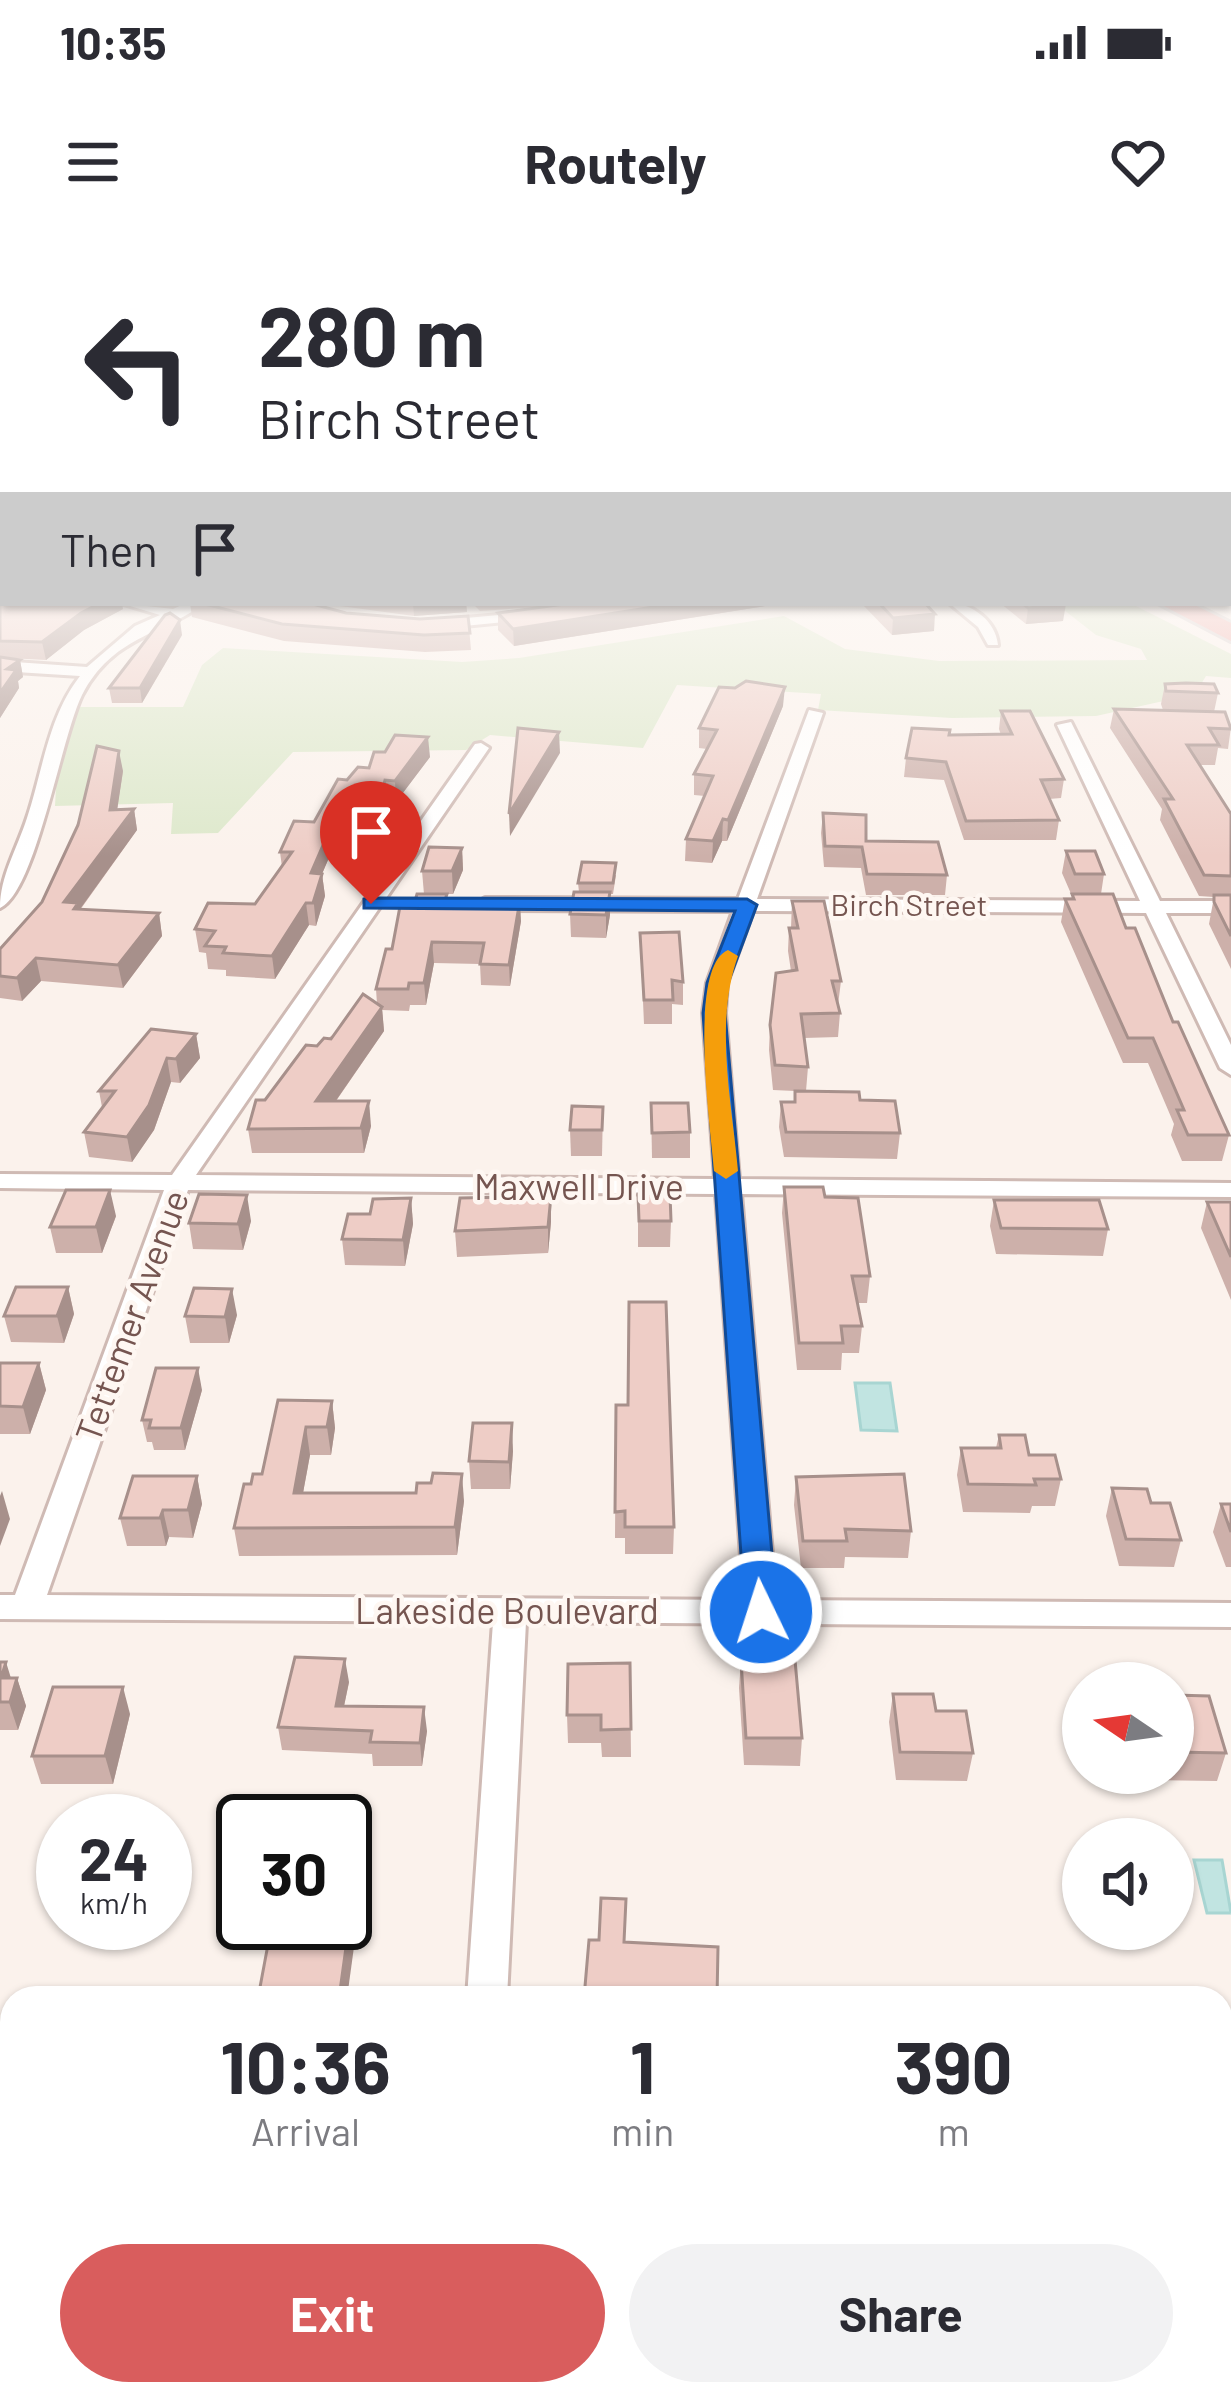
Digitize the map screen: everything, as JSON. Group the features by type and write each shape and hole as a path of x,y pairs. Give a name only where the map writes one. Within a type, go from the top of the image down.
{"street":[{"path":"0,902 32,841 56,730 71,696 108,655"},
{"path":"0,666 89,672"},
{"path":"761,1612 714,1013 718,983 815,713"},
{"path":"1065,725 1231,1068"},
{"name":"Tettemer Avenue","path":"13,1607 178,1184 383,904 481,748"},
{"name":"Birch Street","path":"465,904 1231,907"},
{"name":"Maxwell Drive","path":"0,1181 1231,1190"},
{"name":"Lakeside Boulevard","path":"13,1607 1231,1615"},
{"path":"488,1986 510,1612"}],"green space":[{"path":"214,655 344,655 462,662 537,655 1147,660 1144,655 1231,655 1231,678 1206,676 1195,694 1096,716 952,718 818,710 821,694 677,685 643,748 490,735 466,750 293,752 218,833 171,834 173,803 55,806 58,752 77,707 183,707 202,665"}],"water":[{"path":"855,1383 890,1383 897,1431 861,1430"},
{"path":"1194,1860 1222,1860 1231,1913 1207,1913"}],"building":[{"path":"134,655 159,655 140,688 109,688"},
{"path":"0,657 20,660 7,669 16,670 0,693"},
{"path":"746,681 785,687 728,820 723,819 713,841 686,839 713,776 694,774 717,730 699,728 719,687 735,688"},
{"path":"1165,684 1214,684 1218,693 1166,691"},
{"path":"1114,709 1225,712 1231,729 1209,728 1219,745 1187,745 1231,814 1231,876 1204,875 1164,799 1173,799"},
{"path":"1001,711 1030,711 1064,779 1041,780 1059,820 966,821 946,762 906,758 912,728 950,730 949,735 1012,734"},
{"path":"518,728 559,732 509,814"},
{"path":"395,735 428,737 395,781 385,780 380,800 340,806 311,873 322,874 313,903 306,903 272,956 223,953 226,947 205,946 215,931 195,929 208,903 255,904 292,852 280,852 294,821 314,822 338,779 347,780 358,767 369,768 374,752 385,752"},
{"path":"97,746 119,751 110,810 134,809 64,902 78,903 74,909 159,913 118,965 36,958 17,978 0,976 0,949 42,902 78,825"},
{"path":"823,813 866,815 866,841 938,842 947,875 867,874 862,847 825,846"},
{"path":"429,847 462,848 452,871 422,871"},
{"path":"1066,851 1095,851 1104,874 1075,874"},
{"path":"582,862 616,863 613,883 578,883"},
{"path":"574,892 610,892 606,915 570,914"},
{"path":"417,894 447,894 445,900 520,900 509,965 480,964 484,943 432,942 424,983 409,983 408,989 376,989 386,949 392,949 401,901 415,901"},
{"path":"1072,894 1113,894 1126,928 1135,928 1173,1022 1178,1022 1229,1135 1188,1135 1177,1110 1184,1110 1153,1038 1128,1038 1065,899 1074,899"},
{"path":"1214,895 1231,895 1231,936 1214,902"},
{"path":"792,901 824,901 841,981 832,981 840,1013 801,1014 808,1067 775,1065 770,1025 776,973 797,970 789,928 798,928"},
{"path":"679,932 683,982 672,980 673,1000 644,1000 640,933"},
{"path":"363,994 382,1007 316,1101 369,1101 361,1128 248,1129 256,1100 265,1100 306,1045 331,1039"},
{"path":"151,1029 196,1034 176,1059 167,1058 149,1105 127,1137 84,1132 115,1091 99,1091"},
{"path":"795,1091 859,1092 860,1100 895,1101 900,1133 786,1132 781,1102 795,1102"},
{"path":"651,1103 688,1103 690,1132 652,1133"},
{"path":"572,1106 603,1107 602,1130 570,1130"},
{"path":"784,1187 823,1187 825,1197 858,1198 870,1276 852,1276 862,1326 841,1326 843,1343 799,1343"},
{"path":"66,1190 110,1190 96,1227 50,1227"},
{"path":"199,1194 247,1195 238,1224 189,1223"},
{"path":"638,1194 670,1194 671,1221 639,1221"},
{"path":"551,1196 548,1227 455,1231 460,1198"},
{"path":"411,1198 403,1240 342,1239 348,1214 370,1214 373,1199"},
{"path":"994,1200 1099,1200 1108,1229 1001,1228"},
{"path":"1207,1202 1231,1202 1231,1257"},
{"path":"16,1287 68,1287 57,1316 4,1316"},
{"path":"194,1288 232,1289 225,1317 185,1316"},
{"path":"629,1302 666,1302 674,1527 625,1527 625,1511 615,1512 616,1405 628,1405"},
{"path":"0,1363 39,1363 23,1407 0,1406"},
{"path":"156,1368 198,1368 181,1428 149,1428 151,1420 142,1420"},
{"path":"278,1400 332,1401 327,1427 306,1427 294,1493 416,1493 417,1483 431,1483 433,1473 462,1474 455,1527 234,1528 244,1484 251,1484 253,1474 262,1474"},
{"path":"473,1423 512,1423 509,1462 469,1461"},
{"path":"999,1435 1025,1435 1029,1455 1055,1455 1061,1479 1034,1479 1036,1485 968,1484 961,1448 1001,1448"},
{"path":"904,1474 911,1531 845,1529 847,1541 803,1541 796,1477"},
{"path":"133,1476 197,1476 188,1510 163,1510 160,1518 120,1518"},
{"path":"1112,1488 1147,1489 1151,1503 1170,1503 1181,1540 1126,1539"},
{"path":"1221,1504 1231,1504 1231,1532"},
{"path":"295,1657 345,1659 336,1706 424,1707 420,1743 370,1742 372,1731 278,1727"},
{"path":"741,1660 795,1660 802,1738 746,1738"},
{"path":"0,1662 6,1662 1,1678 17,1678 10,1702 0,1702"},
{"path":"630,1663 631,1729 601,1730 601,1715 567,1715 568,1664"},
{"path":"53,1687 123,1687 105,1756 32,1756"},
{"path":"893,1694 933,1694 936,1711 966,1711 973,1753 900,1752"},
{"path":"1194,1696 1209,1696 1226,1753 1194,1752"},
{"path":"601,1898 626,1899 624,1942 718,1947 717,1986 585,1986 589,1940 599,1940"},
{"path":"267,1950 346,1950 341,1986 260,1986"}],"slow traffic":[{"path":"726,1171 714,1013 728,956"}],"route":[{"path":"371,904 747,905 718,983 714,1013 761,1612"}]}
